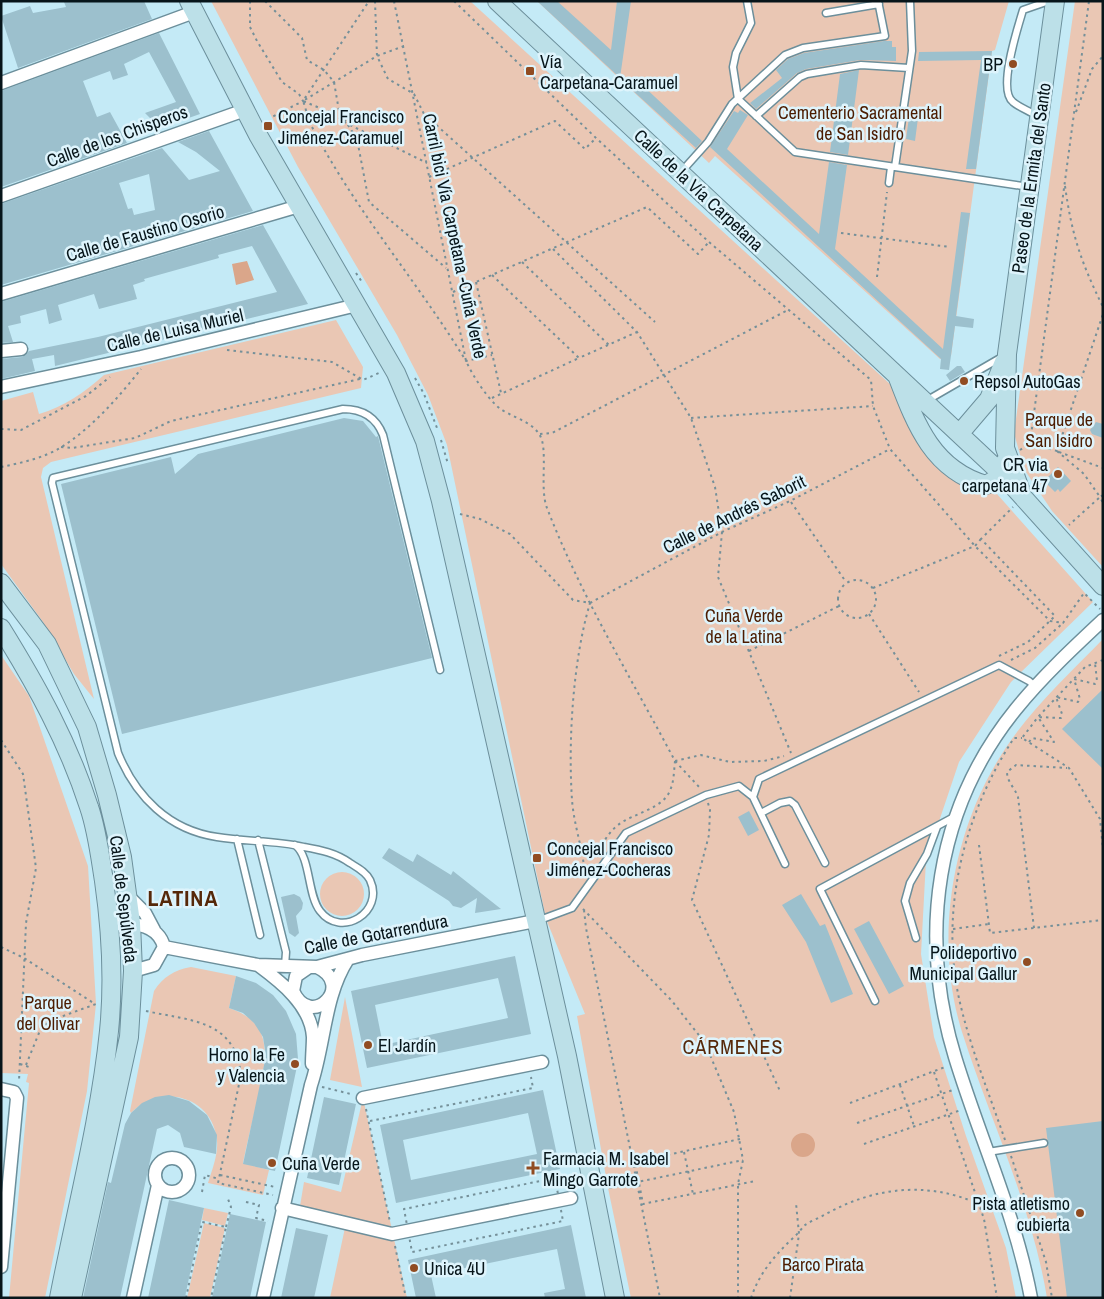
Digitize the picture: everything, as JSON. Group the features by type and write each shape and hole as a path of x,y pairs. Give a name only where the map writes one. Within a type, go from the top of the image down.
{"street":[{"name":"Paseo de la Ermita del Santo","path":"1022,494 1007,453 1007,354 1055,1"},
{"name":"Calle de la Vía Carpetana","path":"498,2 960,433 1022,494 1103,586"},
{"path":"1,83 192,7 245,110 393,366 425,441 441,502 567,1056 592,1192 615,1298"},
{"name":"Calle de los Chisperos","path":"1,196 245,110"},
{"name":"Calle de Faustino Osorio","path":"1,294 299,206"},
{"name":"Calle de Luisa Muriel","path":"1,387 128,360 357,305"},
{"path":"1,351 21,349"},
{"name":"Paseo de la Ermita del Santo","path":"960,433 988,399 1007,354"},
{"name":"Calle de la Vía Carpetana","path":"897,375 915,423 941,459 970,480 986,485 1003,475"},
{"path":"1003,475 1007,453"},
{"name":"Calle de Sepúlveda","path":"1,583 47,644 87,727 122,857 128,896 133,971 129,1037 72,1298"},
{"path":"1031,1298 1022,1253 964,1086 943,1014 935,953 938,902 944,854 954,818 972,777 1016,708 1103,620"},
{"name":"Calle de Sepúlveda","path":"1,628 44,698 76,768 94,826 110,925 109,1029 104,1071 59,1298"},
{"path":"110,925 118,934 121,968 124,971 133,971 154,965 164,947 161,937 154,930 145,913 128,896"},
{"name":"Calle de Gotarrendura","path":"164,947 258,965 313,967 362,955 535,921"},
{"path":"110,925 130,922 154,930"},
{"path":"258,965 306,1006 318,1006 328,999 348,959"},
{"path":"263,1298 282,1208 316,1086 331,994 331,981 323,970 313,967 296,976 293,983 296,998 307,1016 313,1035 316,1086"},
{"path":"363,1098 542,1062"},
{"path":"1,1088 14,1092 17,1098 5,1173 1,1267"},
{"path":"132,1298 158,1185"},
{"path":"282,1208 392,1234 571,1198"}],"lane":[{"path":"747,1 751,24 736,54 733,67 738,99 795,152 1030,187"},
{"path":"889,183 912,51 910,1"},
{"path":"1039,117 1012,102 1007,93 1012,47 1023,10 1049,1"},
{"path":"680,173 708,142 732,104 786,55 794,51 885,36 879,2 826,13"},
{"path":"756,116 800,77 807,74 861,65 909,68"},
{"path":"925,401 1007,354"},
{"path":"295,844 302,853 319,910 335,922 355,921 364,915 373,897 372,887 363,872 340,856 295,844 215,837 175,823 154,809 129,778 118,754 52,483 54,478 343,409 356,410 367,414 377,423 383,435 440,670"},
{"path":"753,796 759,779 999,665 1029,680 1036,687"},
{"path":"535,921 546,919 572,908 626,833 706,795 739,786 753,796 785,864"},
{"path":"761,813 780,803 790,801 795,805 825,863"},
{"path":"875,1001 820,889 954,818"},
{"path":"916,938 905,901 910,883 928,854 937,827"},
{"path":"237,839 260,935"},
{"path":"258,840 286,952 285,966"},
{"path":"988,1152 1044,1143"}],"path":[{"path":"250,1 250,27 257,42 282,82 299,94 310,125 361,209 447,330 466,361 492,355"},
{"path":"264,1 302,38 307,60 324,70 334,82 339,111 357,139 369,202 446,268"},
{"path":"303,101 369,1"},
{"path":"375,1 377,56 388,79 414,94 424,114 655,322"},
{"name":"Carril bici Vía Carpetana -Cuña Verde","path":"394,1 466,361 475,377 499,407 529,424 540,434"},
{"path":"454,1 596,138 709,242 871,380 873,406 890,449 975,546 1050,621 1063,623"},
{"path":"1030,443 1089,1"},
{"path":"272,117 303,101 377,56 404,46"},
{"path":"1075,116 1092,70 1103,56"},
{"path":"303,101 334,114 349,124 426,163"},
{"path":"429,177 472,156 554,121 585,149 596,138"},
{"path":"877,277 889,183"},
{"path":"1065,183 1073,234 1079,255 1103,307"},
{"path":"452,292 647,207 698,254 709,242"},
{"path":"840,233 950,247"},
{"path":"552,248 637,332 690,418 715,486 722,532 718,577 792,754 764,761 730,762 701,754 675,761"},
{"path":"440,262 446,259"},
{"path":"522,262 609,345"},
{"path":"356,272 366,290"},
{"path":"492,275 579,358"},
{"path":"476,282 501,394"},
{"path":"780,1091 692,900 709,835 710,810 706,795 675,761 590,603 546,506 542,475 543,447 540,434 552,433 788,310"},
{"path":"1057,451 1103,314"},
{"path":"492,398 637,332"},
{"path":"225,350 332,362 360,379"},
{"path":"1,429 22,430 86,396 128,360"},
{"path":"1,467 28,461 61,447 106,409 144,366"},
{"path":"61,447 72,448 135,438 171,421 360,379 363,380 393,366"},
{"path":"415,377 438,430"},
{"path":"690,418 873,406"},
{"path":"441,440 448,467"},
{"path":"1007,453 1030,443 1103,468"},
{"name":"Calle de Andrés Saborit","path":"590,603 722,532 790,501 890,449"},
{"path":"1057,451 1084,474 1103,503"},
{"path":"872,588 975,546 1022,494"},
{"path":"1058,535 1103,495"},
{"path":"790,501 846,582"},
{"path":"458,513 480,519 510,534 573,600 590,603"},
{"path":"981,538 1056,616 1028,642 992,659"},
{"path":"858,580 872,588 876,599 875,605 869,614 863,617 852,617 842,611 839,606 838,593 846,582 858,580"},
{"path":"999,665 1035,648 1063,623 1084,593 1103,612"},
{"path":"585,877 583,854 576,836 572,799 573,724 582,632 590,603"},
{"path":"749,651 839,606"},
{"path":"869,614 925,700"},
{"path":"1022,738 1038,717 1084,667 1103,660"},
{"path":"1074,679 1095,684 1097,681 1095,663"},
{"path":"1056,697 1078,702 1080,699 1074,679"},
{"path":"1038,717 1061,718 1062,714 1056,697"},
{"path":"1029,742 1032,738 1054,742 1038,717"},
{"path":"1052,1298 1046,1262 960,1005 953,952 953,929 959,868 971,823 983,792 1000,759 1014,738 1022,738 1069,768 1100,819 1103,849"},
{"path":"1,740 23,774 36,868 26,923 19,1082 14,1092"},
{"path":"594,864 604,840 617,826 630,817 656,806 671,790 675,761"},
{"path":"1034,928 1018,797 1015,788 1010,784 1007,772 1016,766 1069,768"},
{"path":"980,845 990,932 1103,920"},
{"path":"590,872 584,910 586,928 660,1298"},
{"path":"572,908 584,910 672,1001 705,1043 734,1112 743,1160 738,1184 738,1298"},
{"path":"953,929 989,924"},
{"path":"1,947 24,958 97,1004 52,1020 41,1028 28,1066 20,1064"},
{"path":"144,1010 209,1024 223,1035 234,1049 240,1066 240,1083 218,1182 274,1195"},
{"path":"850,1103 957,1063"},
{"path":"370,1121 533,1088 528,1065"},
{"path":"934,1072 979,1204 990,1246 997,1298"},
{"path":"900,1084 914,1126"},
{"path":"316,1086 363,1098 370,1121 406,1298"},
{"path":"857,1124 964,1086"},
{"path":"864,1144 971,1106"},
{"path":"740,1138 635,1162 643,1204 755,1181"},
{"path":"684,1152 692,1194"},
{"path":"608,1188 743,1160"},
{"path":"202,1192 205,1175 219,1179"},
{"path":"220,1175 275,1188"},
{"path":"751,1298 755,1286 773,1257 805,1226 848,1202 875,1193 918,1190 957,1194 979,1204"},
{"path":"211,1298 231,1207 228,1198"},
{"path":"246,1202 259,1205 256,1218 267,1221"},
{"path":"790,1298 798,1234 796,1203"},
{"path":"186,1298 202,1222 226,1227"}],"green space":[{"name":"Cuña Verde de la Latina","path":"211,1 470,1 891,385 910,430 960,483 997,494 1093,602 1011,682 959,762 926,860 921,954 934,1037 966,1136 1006,1248 1016,1298 631,1298 608,1188 577,1016 585,1014 546,919 447,445 428,395 397,335 298,167"},
{"name":"Cementerio Sacramental de San Isidro","path":"537,1 1009,1 995,50 992,51 951,356 940,359 715,156 709,163"},
{"name":"Parque de San Isidro","path":"1075,1 1103,1 1103,567 1052,511 1024,469 1014,433"},
{"path":"336,320 363,367 361,388 51,462 43,468 41,477 94,699 74,674 43,622 1,564 1,401 33,392 39,414 74,398 104,375"},
{"name":"Polideportivo Municipal Gallur","path":"1103,639 1103,1298 1047,1298 1040,1264 1021,1197 962,1032 953,996 949,960 949,923 960,849 972,814 987,780 1005,749 1027,719"},
{"name":"Parque del Olivar","path":"1,655 29,696 88,866 96,1004 87,1091 45,1298 9,1298 29,1083 26,1082 28,1074 1,1073"},
{"path":"346,872 358,878 363,885 363,903 358,910 351,915 338,916 330,913 323,906 320,890 323,882 330,875"},
{"path":"191,967 236,976 229,1008 245,1015 262,1034 265,1059 263,1073 243,1163 269,1170 263,1195 208,1183 217,1152 216,1134 211,1120 203,1109 192,1102 180,1098 167,1097 154,1099 142,1104 131,1113 130,1111 154,991 170,975"},
{"path":"345,997 362,1087 330,1080"},
{"path":"363,1098 407,1298 330,1298 346,1223 299,1212 304,1182 341,1192"},
{"path":"204,1208 228,1213 225,1226 202,1220"},
{"path":"204,1223 225,1228 210,1298 187,1298"}],"shaded area":[{"path":"247,261 254,280 236,285 232,264"},
{"path":"803,1133 808,1134 814,1140 814,1150 808,1156 803,1157 798,1156 792,1150 791,1145 792,1140 798,1134"}],"building":[{"path":"144,1 152,19 18,68 1,16 30,6 33,13 66,7 64,2"},
{"path":"537,1 557,1 611,50 617,1 631,1 620,78"},
{"path":"159,33 200,114 160,128 145,113 176,102 149,52 124,64 128,75 113,80 110,71 83,81 97,117 110,112 127,143 1,187 1,91"},
{"path":"892,41 892,47 896,47 896,61 860,60 806,69 797,73 756,109 750,103 782,78 776,70 788,59 804,53"},
{"path":"992,51 976,169 966,169 981,60 918,61 919,52"},
{"path":"859,70 848,155 830,152 840,74"},
{"path":"639,82 702,141 696,148 632,90"},
{"path":"740,110 748,115 727,149 819,234 829,162 847,165 835,249 943,349 961,212 970,213 956,316 974,319 973,328 955,326 949,370 940,369 941,359 710,147 734,111 738,113"},
{"path":"909,117 918,118 915,141 906,139"},
{"path":"209,131 253,211 1,285 1,204 162,148 189,180 220,171 196,152 178,142","holes":["149,174 155,210 134,215 132,208 128,209 119,183"]},
{"path":"263,225 308,304 55,366 54,355 32,359 35,371 1,379 1,359 22,357 29,351 98,337 277,292 252,246 218,255 219,258 144,279 145,281 133,285 137,299 99,309 94,294 58,305 62,320 49,324 46,309 20,316 21,323 8,326 13,342 1,343 1,302"},
{"path":"957,366 961,366 965,372 950,381 946,375"},
{"path":"344,418 363,421 376,437 378,436 432,658 122,734 61,484 171,457 175,474 198,454"},
{"path":"1096,422 1103,424 1103,438 1092,434 1090,430"},
{"name":"CR via carpetana 47","path":"1058,467 1071,481 1060,492 1058,489 1055,492 1044,481"},
{"path":"1103,689 1103,769 1062,729"},
{"path":"749,811 759,830 748,836 738,817"},
{"path":"389,848 413,862 417,854 451,875 453,871 501,909 475,913 477,898 461,908 453,906 449,901 382,858"},
{"path":"294,894 300,897 303,903 302,909 296,916 299,933 295,937 289,933 281,897"},
{"path":"801,894 820,926 825,924 853,994 831,1003 806,942 782,905"},
{"path":"869,921 904,986 889,994 854,929"},
{"path":"515,956 531,1034 367,1068 351,991","holes":["498,978 508,1018 383,1045 375,1005"]},
{"path":"236,976 256,983 273,995 286,1011 296,1034 298,1059 275,1171 243,1164 266,1056 263,1037 254,1023 243,1013 229,1008"},
{"path":"543,1090 560,1169 396,1203 380,1125","holes":["528,1113 537,1154 411,1180 403,1140"]},
{"path":"169,1095 189,1101 207,1115 217,1135 216,1154 184,1147 180,1133 168,1125 157,1129 120,1298 83,1298 108,1182 111,1183 125,1124 131,1113 142,1103 155,1097"},
{"path":"324,1097 356,1104 339,1185 307,1178"},
{"name":"Pista atletismo cubierta","path":"1103,1121 1103,1298 1067,1298 1046,1128"},
{"path":"169,1200 204,1208 185,1298 148,1298"},
{"path":"230,1214 266,1222 250,1298 212,1298"},
{"path":"571,1225 586,1298 545,1298 544,1293 565,1289 557,1249 431,1275 436,1298 416,1298 408,1260"},
{"path":"296,1228 328,1235 314,1298 281,1298"}],"place":[{"name":"BP","path":"1013,64"},
{"name":"Vía Carpetana-Caramuel","path":"530,71"},
{"name":"Concejal Francisco Jiménez-Caramuel","path":"268,126"},
{"name":"Repsol AutoGas","path":"964,381"},
{"name":"CR via carpetana 47","path":"1058,474"},
{"name":"Concejal Francisco Jiménez-Cocheras","path":"537,858"},
{"name":"Polideportivo Municipal Gallur","path":"1027,962"},
{"name":"El Jardín","path":"368,1045"},
{"name":"Horno la Fe y Valencia","path":"295,1064"},
{"name":"Cuña Verde","path":"272,1163"},
{"name":"Farmacia M. Isabel Mingo Garrote","path":"533,1168"},
{"name":"Pista atletismo cubierta","path":"1080,1213"},
{"name":"Unica 4U","path":"414,1268"}],"district":[{"name":"LATINA","path":"183,898"},
{"name":"CÁRMENES","path":"733,1046"}],"park label":[{"name":"Barco Pirata","path":"823,1264"}]}
